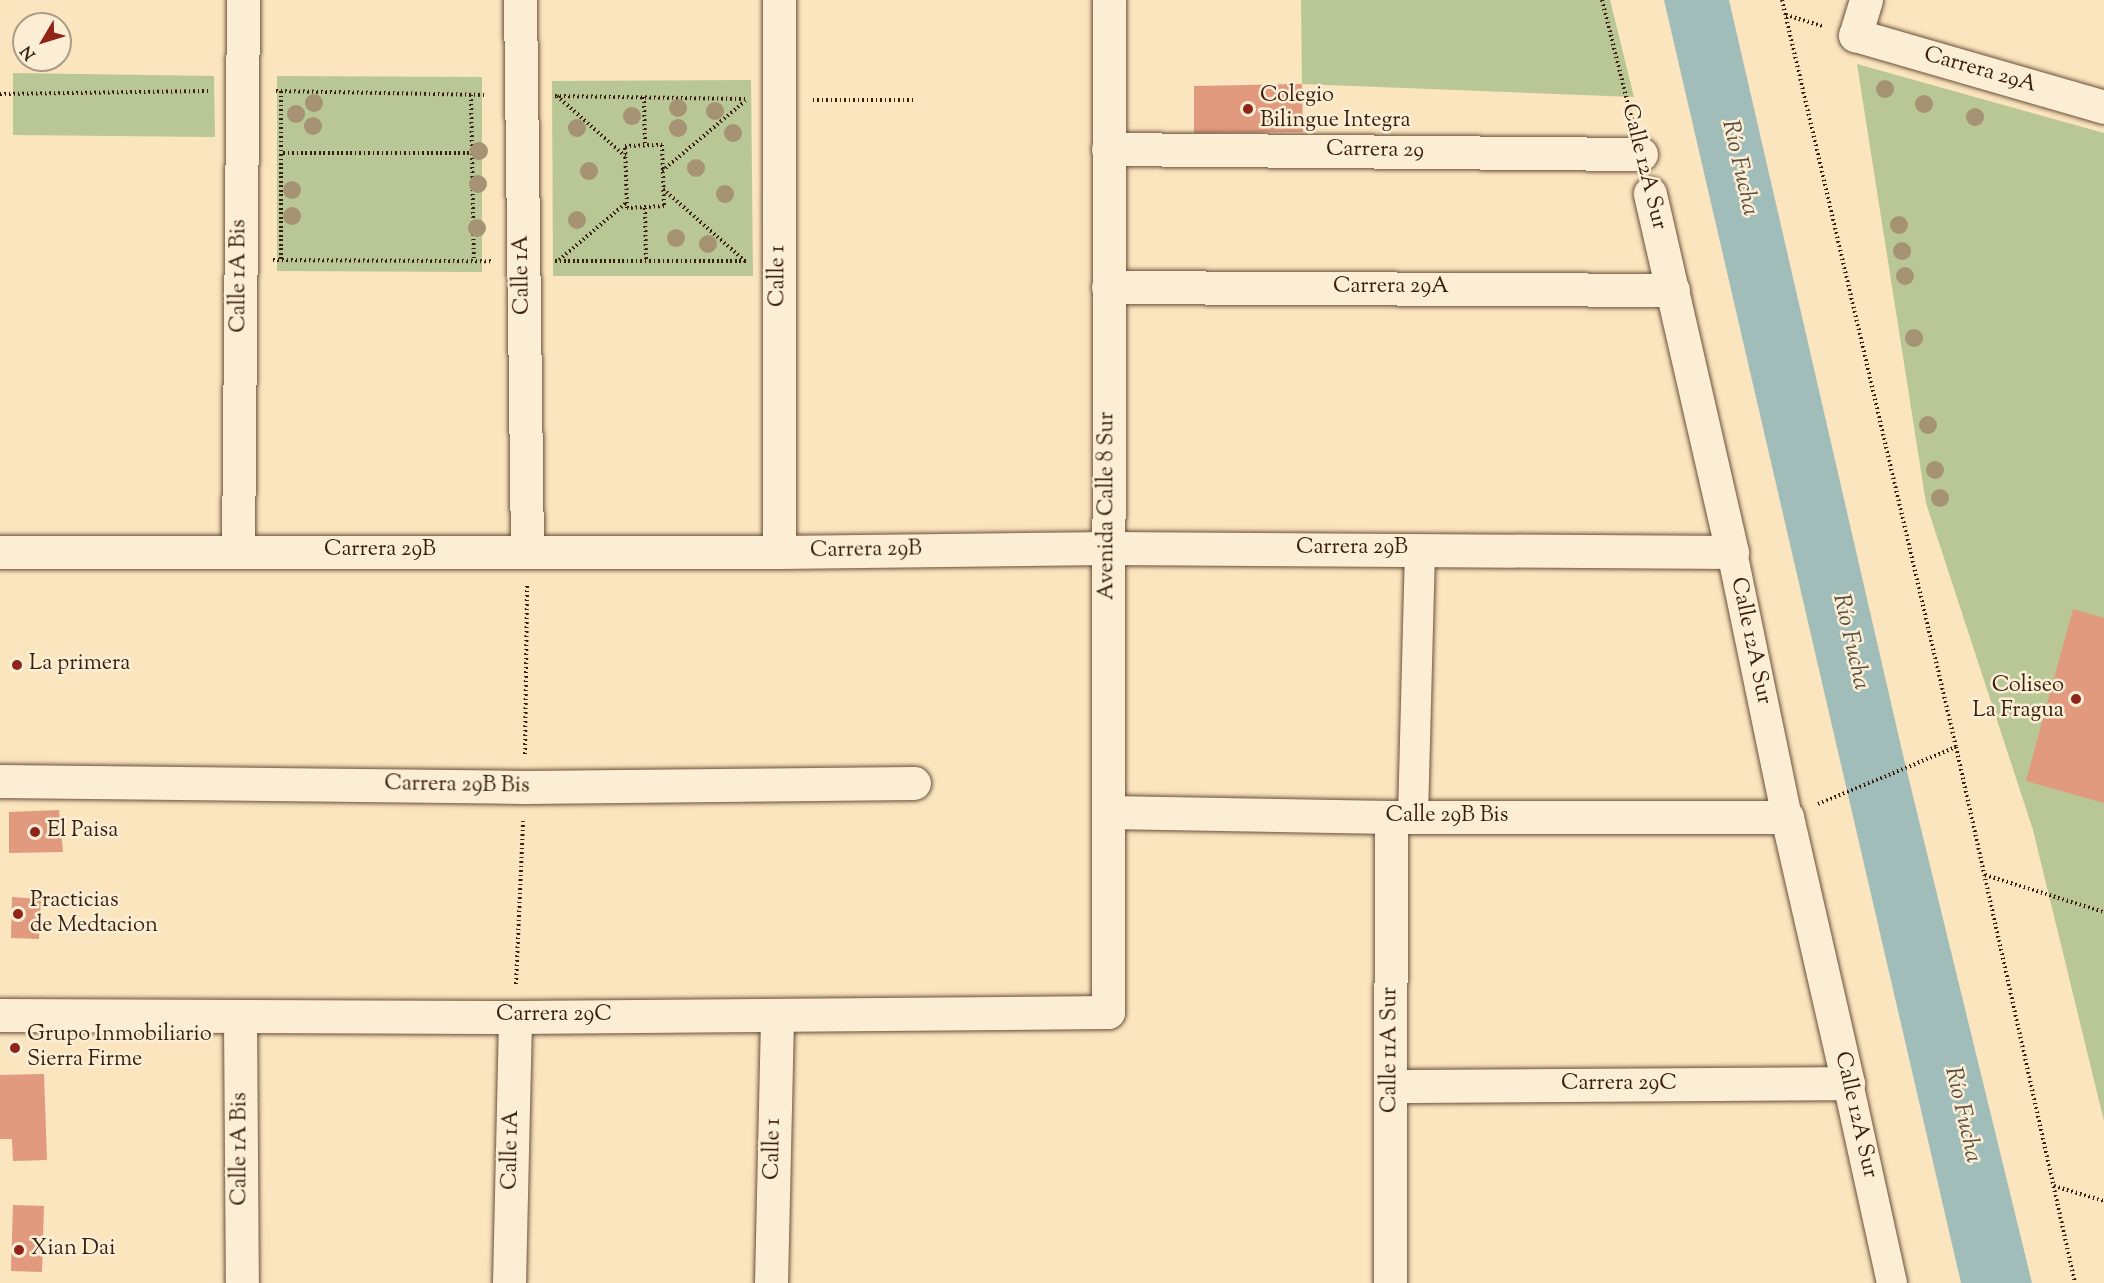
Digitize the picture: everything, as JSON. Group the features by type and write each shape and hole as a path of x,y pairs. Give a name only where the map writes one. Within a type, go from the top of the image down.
{"street":[{"name":"Calle 1A Bis","path":"238,552 243,0"},
{"name":"Calle 1A","path":"520,0 527,550"},
{"name":"Calle 1","path":"779,0 779,552"},
{"name":"Avenida Calle 8 Sur","path":"1108,0 1108,1012"},
{"name":"Carrera 29A","path":"1866,0 1855,35 2104,107"},
{"name":"Carrera 29","path":"1108,149 1641,154"},
{"name":"Calle 12A Sur","path":"1650,193 1732,552 1787,817 1892,1283"},
{"name":"Carrera 29A","path":"1108,287 1673,290"},
{"name":"Carrera 29B","path":"0,552 527,550 779,552 1108,548 1732,552"},
{"name":"Calle 11A Sur","path":"1390,1283 1390,1086 1402,817 1420,550"},
{"name":"Carrera 29B Bis","path":"0,781 525,787 914,783"},
{"name":"Calle 29B Bis","path":"1108,812 1402,817 1787,817"},
{"name":"Carrera 29C","path":"0,1014 515,1017 1108,1012"},
{"name":"Calle 1","path":"771,1283 777,1014"},
{"name":"Calle 1A Bis","path":"240,1016 242,1283"},
{"name":"Calle 1A","path":"509,1283 515,1017"},
{"name":"Carrera 29C","path":"1390,1086 1848,1083"}],"path":[{"name":"Calle 12A Sur","path":"1602,0 1641,154"},
{"path":"1782,0 1956,747 2075,1283"},
{"path":"0,94 243,90 747,99 662,171"},
{"path":"281,91 283,153 281,260"},
{"path":"471,95 474,261"},
{"path":"557,96 626,156"},
{"path":"644,97 645,145"},
{"path":"779,99 914,100"},
{"path":"645,145 662,145 664,206 627,208 625,146 645,145"},
{"path":"283,153 471,153"},
{"path":"663,189 746,261"},
{"path":"558,261 627,202"},
{"path":"645,207 646,261"},
{"path":"515,1017 525,787 527,550"},
{"path":"1847,792 1956,747"},
{"path":"1985,875 2104,912"},
{"path":"2054,1186 2104,1201"}],"green space":[{"path":"1301,0 1610,0 1634,97 1302,84"},
{"path":"1857,64 2104,133 2104,1121 2033,830 1926,503"},
{"path":"13,73 214,76 215,137 13,135"},
{"path":"277,76 482,77 482,272 277,271"},
{"path":"751,80 753,276 553,276 552,81"}],"water":[{"name":"Río Fucha","path":"1664,0 1729,0 1903,755 2032,1283 1961,1283"}],"building":[{"name":"Colegio Bilingue Integra","path":"1302,84 1303,132 1194,133 1194,86"},
{"name":"Coliseo La Fragua","path":"2073,609 2104,618 2104,803 2026,781"},
{"name":"El Paisa","path":"59,810 63,852 9,853 9,812"},
{"path":"12,897 41,899 39,939 11,938"},
{"path":"44,1074 47,1160 13,1161 12,1139 0,1139 0,1075"},
{"path":"13,1205 44,1206 42,1272 11,1271"}],"place":[{"name":"Colegio Bilingue Integra","path":"1248,109"},
{"name":"La primera","path":"17,665"},
{"name":"Coliseo La Fragua","path":"2076,699"},
{"name":"El Paisa","path":"35,832"},
{"name":"Practicias de Medtacion","path":"18,914"},
{"name":"Grupo Inmobiliario Sierra Firme","path":"15,1048"},
{"name":"Xian Dai","path":"19,1250"}]}
